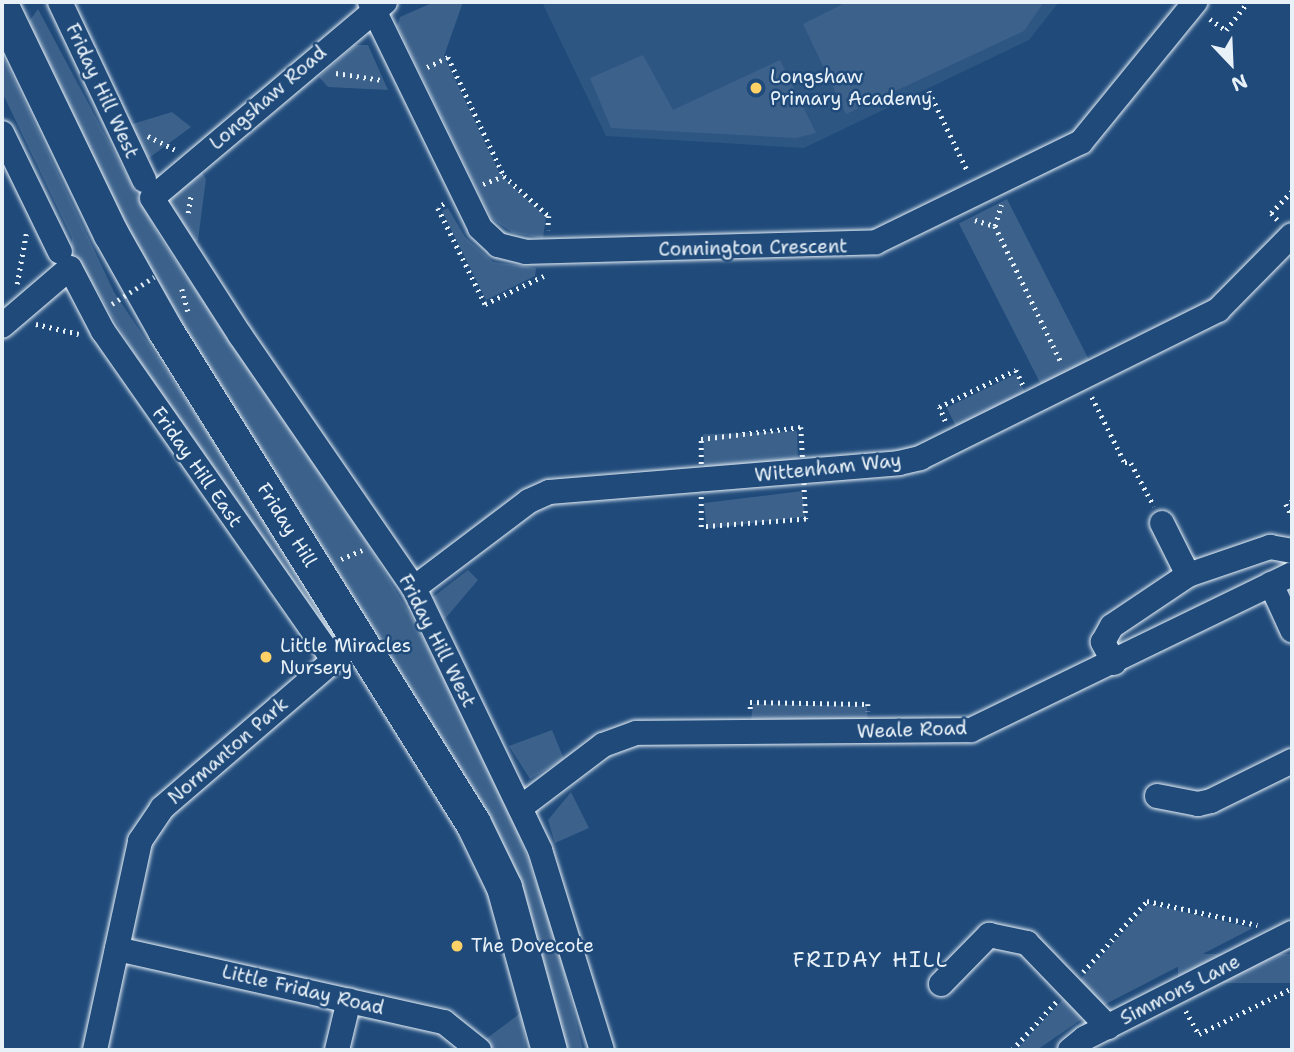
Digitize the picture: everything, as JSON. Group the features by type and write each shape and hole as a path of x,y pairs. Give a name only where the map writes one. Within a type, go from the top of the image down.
{"main road":[{"path":"2,9 12,2"},
{"name":"Friday Hill","path":"2,9 111,234 165,330 473,823 504,887 549,1050"}],"street":[{"name":"Friday Hill West","path":"60,2 148,189 183,249 414,588 520,808 552,881 602,1050"},
{"name":"Connington Crescent","path":"376,4 480,228 498,245 548,251 855,246 877,242 1081,142 1193,4"},
{"name":"Longshaw Road","path":"148,189 196,160 376,4"},
{"name":"Friday Hill East","path":"2,133 103,331 333,660"},
{"name":"Wittenham Way","path":"414,588 529,501 549,492 899,463 953,442 1218,310 1292,236"},
{"path":"2,326 65,260"},
{"path":"1158,514 1188,575"},
{"path":"1114,663 1103,642 1112,626 1188,575 1270,547 1292,551"},
{"path":"1282,579 1292,630"},
{"name":"Weale Road","path":"520,808 619,736 971,730 1114,663 1282,579"},
{"name":"Normanton Park","path":"95,1050 140,841 162,808 360,639"},
{"path":"1157,796 1198,804 1210,801 1292,761"},
{"name":"Simmons Lane","path":"1070,1050 1108,1027 1292,933"},
{"path":"941,984 989,935 1027,943 1108,1027"},
{"name":"Little Friday Road","path":"117,949 444,1022 479,1050"},
{"path":"337,1050 349,1000"}],"path":[{"path":"1193,4 1226,30 1248,2"},
{"path":"304,68 409,80 447,57 504,176 549,216 548,251"},
{"path":"929,90 977,192"},
{"path":"116,120 196,160 183,249"},
{"path":"995,226 1066,372"},
{"path":"112,304 154,277"},
{"path":"180,283 190,317"},
{"path":"953,442 939,407 1016,370 1033,404"},
{"path":"1090,395 1125,463 1131,463 1158,514"},
{"path":"1292,502 1286,504 1292,517"},
{"path":"336,561 382,541"},
{"path":"1012,1050 1147,901 1292,933"},
{"path":"1176,992 1199,1034 1292,988"}],"shaded area":[{"path":"434,2 463,2 444,56 500,174 546,217 543,238 513,233 491,218 397,26 400,17"},
{"name":"Longshaw Primary Academy","path":"542,2 1059,2 1029,40 804,148 606,136"},
{"path":"847,2 1044,2 1024,31 846,114 803,24"},
{"path":"38,9 159,236 364,538 417,626 510,810 556,937 583,1050 565,1050 511,862 219,398 21,33"},
{"path":"355,45 368,45 388,90 328,87 319,77"},
{"path":"2,54 114,292 343,635 333,643 154,386 71,247 72,238 2,92"},
{"path":"643,55 673,110 780,60 816,133 796,138 611,128 590,78"},
{"path":"172,112 191,127 149,158 126,126"},
{"path":"201,171 206,179 198,240 191,247 169,201"},
{"path":"1007,199 1090,362 1042,387 959,224"},
{"path":"448,208 465,237 493,262 536,268 535,276 486,300 442,211"},
{"path":"1016,374 1028,399 959,433 947,408"},
{"path":"797,431 798,465 704,468 703,434"},
{"path":"802,491 805,517 707,529 704,503"},
{"path":"468,570 478,580 444,620 433,597"},
{"path":"753,704 867,706 868,729 750,731"},
{"path":"552,730 564,759 530,779 509,746"},
{"path":"571,792 589,828 555,843 548,820"},
{"path":"1149,904 1253,928 1100,1007 1077,983"},
{"path":"1178,954 1292,954 1292,983 1178,983"},
{"path":"1068,994 1089,1014 1037,1050 1016,1050"},
{"path":"522,1012 526,1050 488,1050 483,1041"}],"place":[{"name":"Longshaw Primary Academy","path":"756,88"},
{"name":"Little Miracles Nursery","path":"266,657"},
{"name":"The Dovecote","path":"457,946"}],"district":[{"name":"FRIDAY HILL","path":"871,960"}]}
